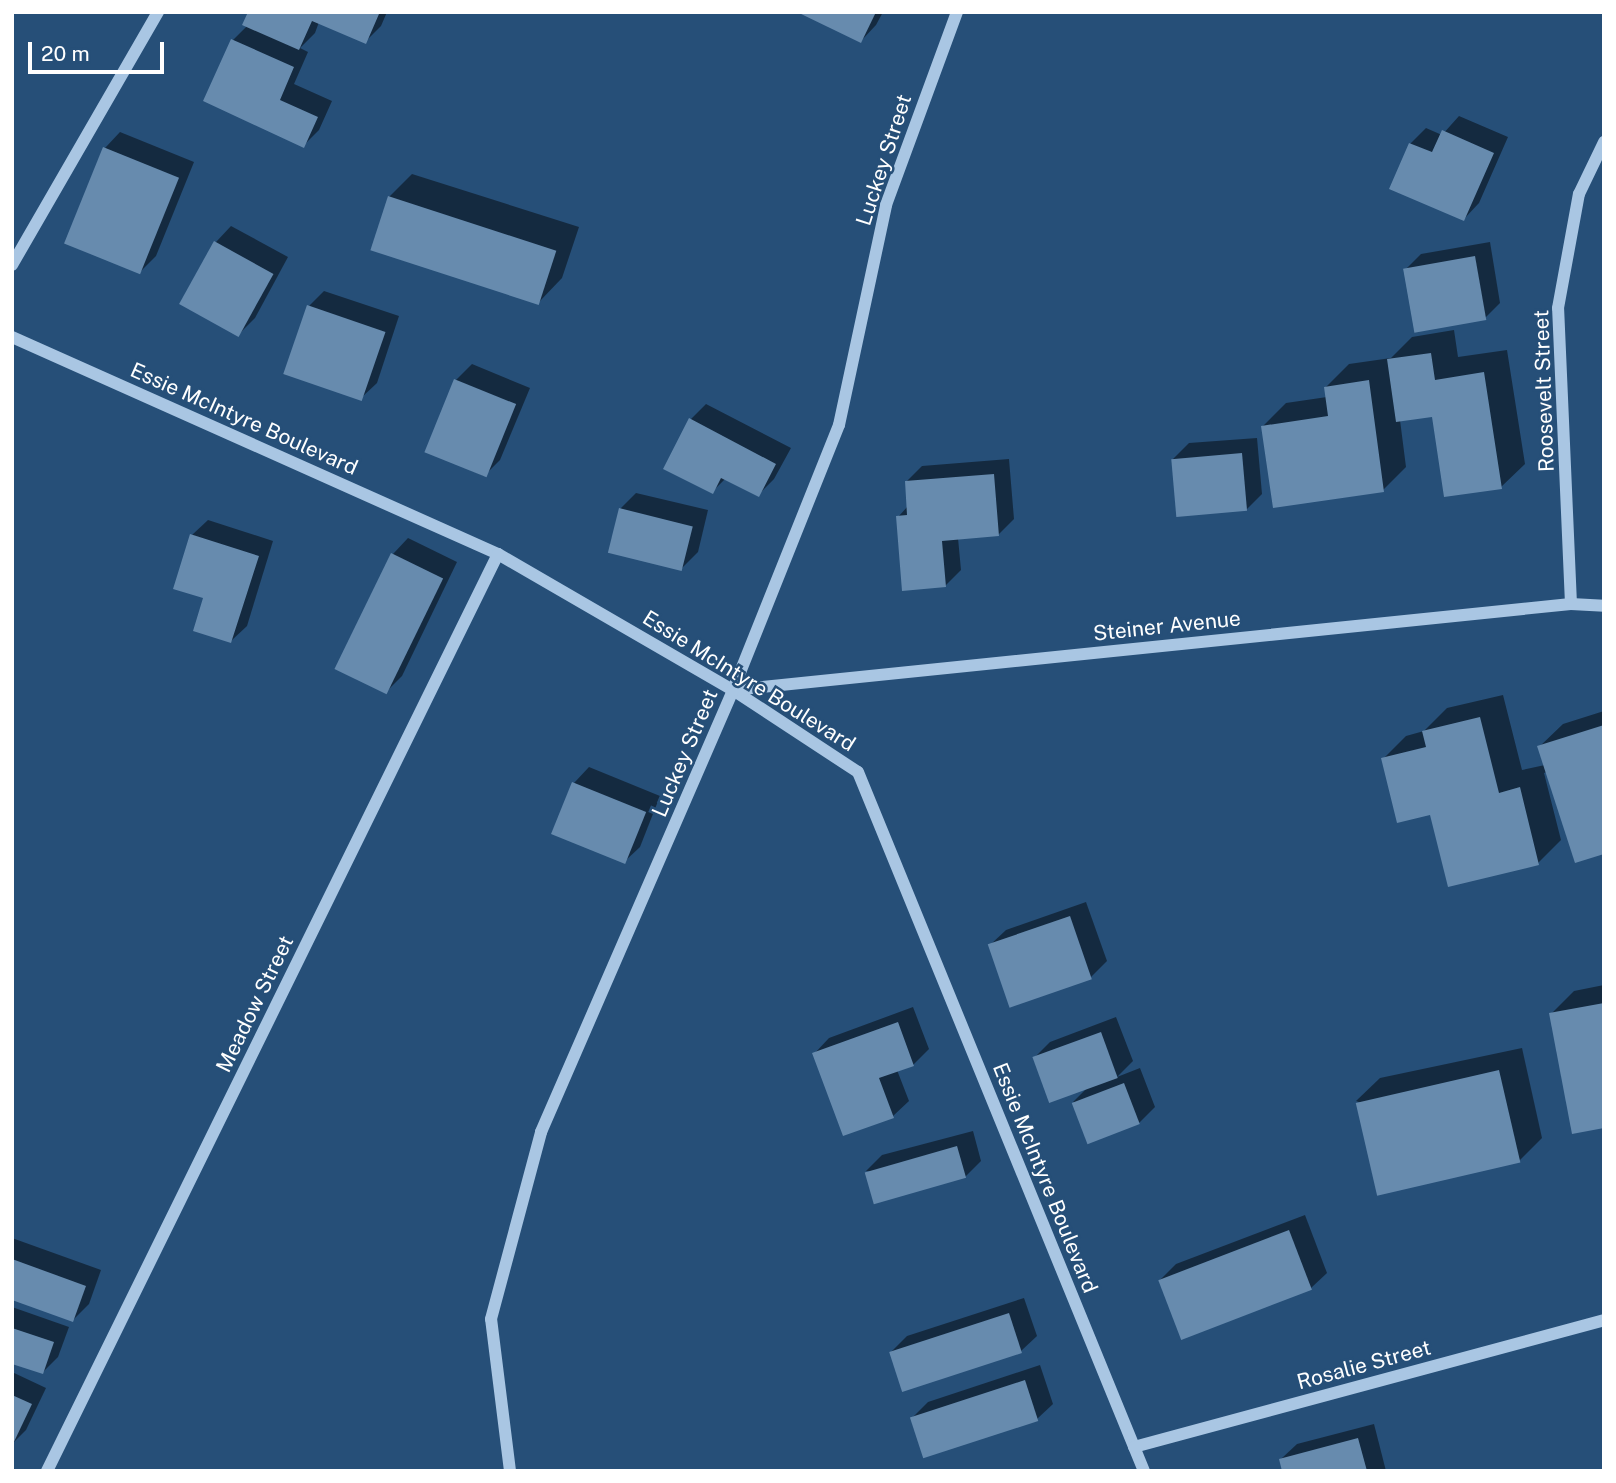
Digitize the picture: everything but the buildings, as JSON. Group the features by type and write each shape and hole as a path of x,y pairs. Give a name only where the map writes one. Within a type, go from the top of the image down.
{"street":[{"path":"12,265 158,12"},
{"name":"Luckey Street","path":"510,1471 491,1320 541,1132 733,690 839,425 886,205 957,12"},
{"name":"Roosevelt Street","path":"1571,604 1558,308 1579,194 1604,142"},
{"name":"Essie McIntyre Boulevard","path":"12,337 498,554 733,690 858,772 1144,1471"},
{"name":"Meadow Street","path":"47,1471 498,554"},
{"name":"Steiner Avenue","path":"733,690 1571,604 1604,606"},
{"name":"Rosalie Street","path":"1134,1447 1604,1320"}]}
